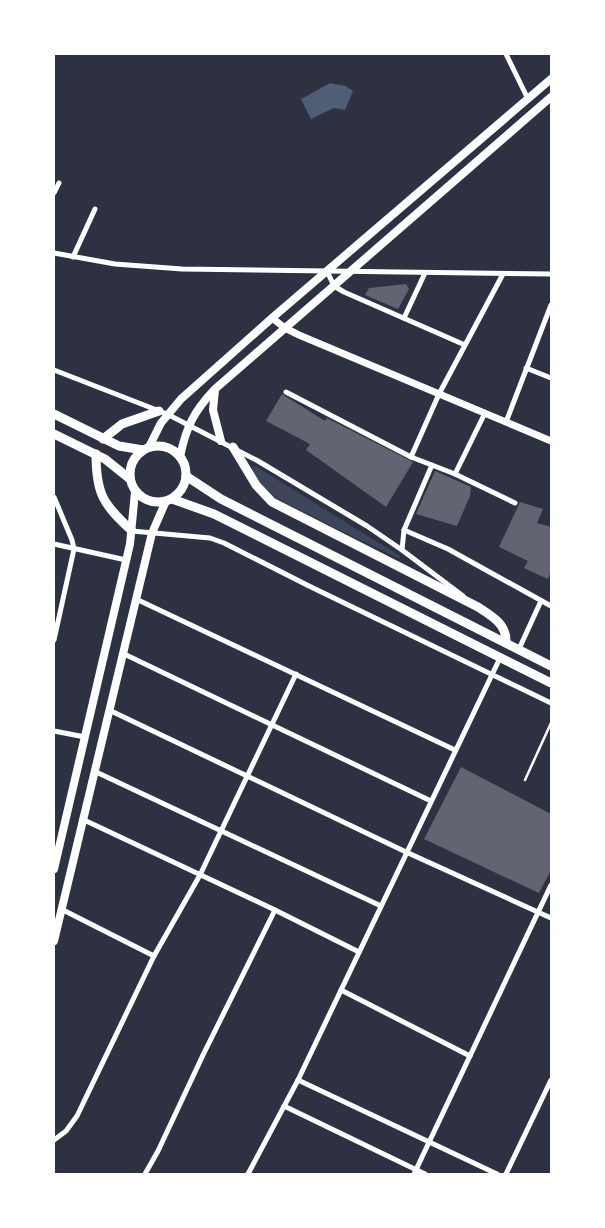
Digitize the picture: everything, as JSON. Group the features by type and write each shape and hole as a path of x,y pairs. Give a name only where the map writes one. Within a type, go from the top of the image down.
{"highway":[{"path":"103,439 122,424 163,413"},
{"path":"54,414 103,439 127,448 146,449 156,446 169,448 184,463 186,476 182,489 169,500 160,502 146,500 135,492 130,479 130,472 134,460 146,449"},
{"path":"54,434 96,454 114,465 130,479"},
{"path":"232,447 256,485 272,502 478,607 502,625 506,642"},
{"path":"96,454 97,479 101,495 110,510 132,531"},
{"path":"186,476 221,499 551,666"},
{"path":"169,500 214,514 551,683"}],"main road":[{"path":"146,449 163,413 551,79"},
{"path":"180,457 188,425 193,415 215,389 551,97"},
{"path":"215,389 214,416 221,441"},
{"path":"54,867 126,560 132,531 135,492"},
{"path":"54,941 152,533 169,500"}],"street":[{"path":"506,54 528,99"},
{"path":"54,193 59,183"},
{"path":"73,257 95,209"},
{"path":"54,253 149,268 551,274"},
{"path":"327,271 334,286 349,295 465,345"},
{"path":"404,318 426,273"},
{"path":"411,457 439,394 503,274"},
{"path":"506,422 551,305"},
{"path":"272,318 285,328 551,441"},
{"path":"526,368 551,378"},
{"path":"54,370 163,413 232,447 324,499 402,550 478,607"},
{"path":"286,392 411,457 455,474 514,503"},
{"path":"455,474 485,413"},
{"path":"402,550 404,530 432,465"},
{"path":"54,497 74,549 54,640"},
{"path":"404,530 448,549 551,606"},
{"path":"132,531 210,538 224,543 551,703"},
{"path":"54,544 126,560"},
{"path":"136,598 456,750"},
{"path":"519,649 541,601"},
{"path":"122,653 431,801"},
{"path":"248,1174 298,1080 500,658"},
{"path":"54,1140 66,1131 77,1116 154,956 200,875 296,674"},
{"path":"109,710 406,852 551,918"},
{"path":"54,731 85,738"},
{"path":"94,771 381,906"},
{"path":"82,820 275,910 359,952"},
{"path":"415,1172 551,885"},
{"path":"61,909 154,956"},
{"path":"145,1174 158,1151 275,910"},
{"path":"341,990 470,1056"},
{"path":"298,1080 496,1174"},
{"path":"506,1174 551,1080"},
{"path":"284,1106 415,1172 425,1174"}],"lane":[{"path":"525,780 551,723"}],"shaded area":[{"path":"330,83 346,86 353,91 345,110 334,108 311,119 301,99"},
{"path":"253,466 400,556 400,559 273,496 255,479 251,470"}],"building":[{"path":"406,284 409,289 398,309 365,295 369,288"},
{"path":"282,394 325,421 327,418 413,462 386,507 306,450 310,444 266,421"},
{"path":"435,471 471,487 470,496 457,526 416,514"},
{"path":"520,502 543,509 537,523 551,527 551,571 548,579 524,568 528,561 499,547"},
{"path":"461,767 551,814 551,870 539,893 424,839"}]}
